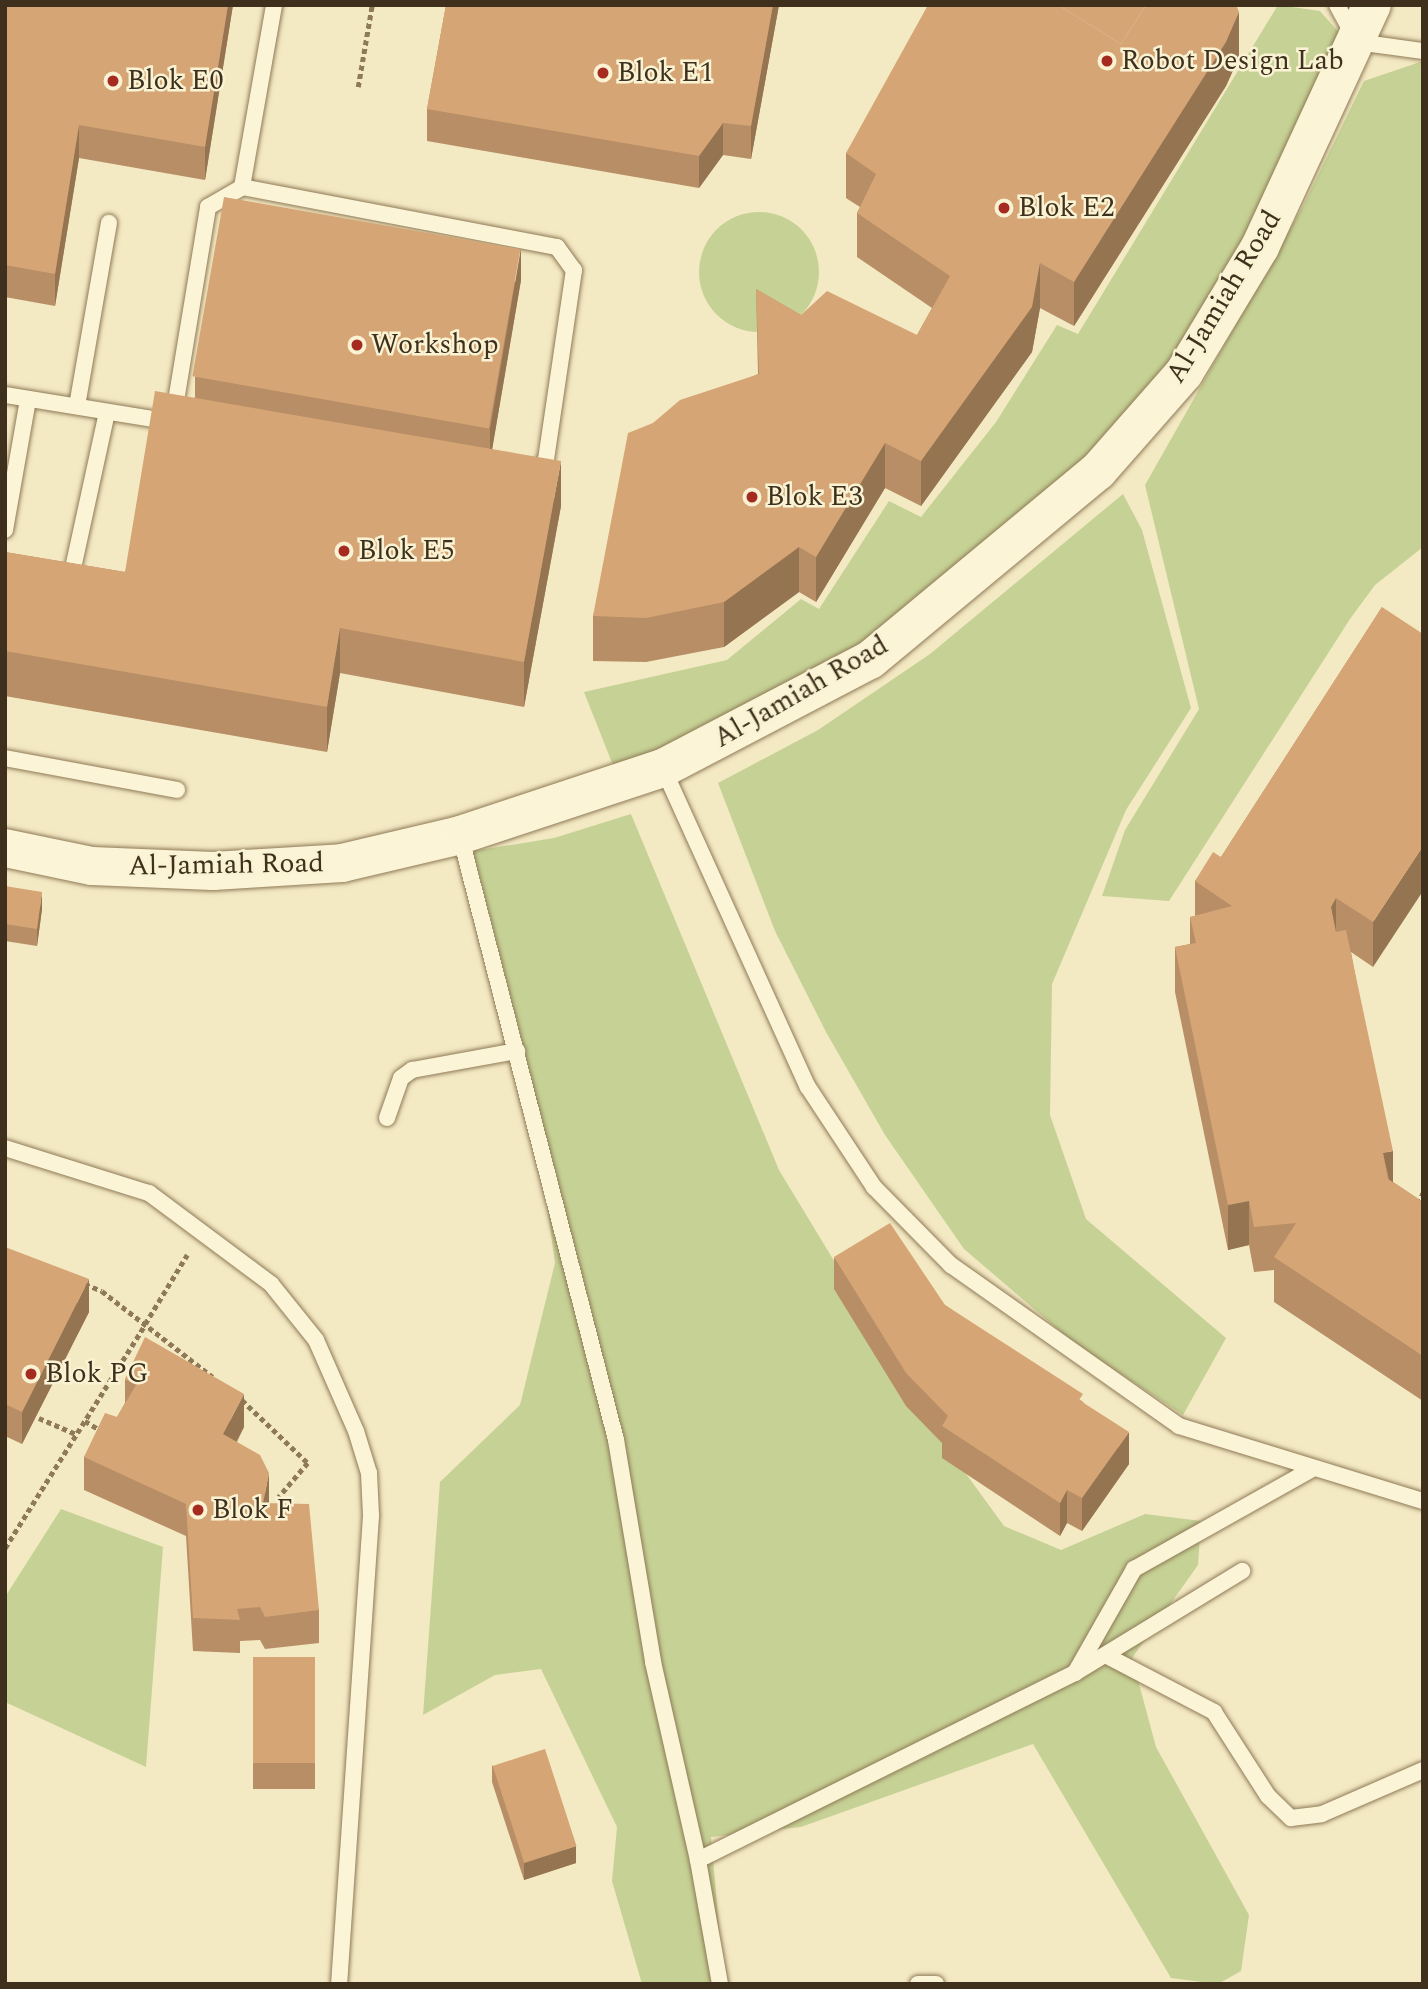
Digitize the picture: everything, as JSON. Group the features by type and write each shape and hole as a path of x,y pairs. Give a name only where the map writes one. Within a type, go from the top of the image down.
{"street":[{"name":"Al-Jamiah Road","path":"5,848 92,866 213,871 342,863 460,835 663,768 870,660 1098,471 1184,373 1260,247 1372,5"}],"lane":[{"path":"242,187 274,5"},
{"path":"1337,5 1357,42 1423,51"},
{"path":"5,396 180,423 208,207 242,187 557,247 575,270 546,460 530,477 520,478"},
{"path":"77,407 109,223"},
{"path":"5,530 28,399"},
{"path":"56,592 77,570 107,412"},
{"path":"5,758 177,790"},
{"path":"663,768 808,1087 874,1187 951,1265 1178,1426 1423,1501"},
{"path":"460,835 616,1440 653,1662 698,1860 720,1984"},
{"path":"387,1118 401,1078 412,1070 517,1051"},
{"path":"5,1148 149,1193 271,1284 316,1340 356,1431 369,1474 371,1516 339,1984"},
{"path":"1075,1673 1134,1569 1312,1469"},
{"path":"698,1860 1109,1657 1242,1571"},
{"path":"1109,1657 1214,1712 1268,1796 1291,1818 1322,1814 1423,1770"},
{"path":"918,1984 936,1984"}],"path":[{"path":"358,87 372,5"},
{"path":"1416,1209 1423,1193"},
{"path":"5,1548 187,1255"},
{"path":"78,1282 102,1291 220,1382"},
{"path":"231,1391 308,1463 279,1497"},
{"path":"38,1418 76,1434"},
{"path":"85,1422 112,1438"}],"green space":[{"path":"1278,5 1320,11 1351,46 1180,370 872,653 622,788 584,692 727,660 801,599 819,609 889,501 921,517 996,422 1057,325 1078,334"},
{"path":"1423,61 1423,547 1375,585 1350,619 1169,901 1102,896 1125,830 1199,709 1145,485 1302,208 1364,81"},
{"path":"759,212 782,217 801,230 814,249 819,272 814,295 801,314 782,327 759,332 736,327 717,314 704,295 699,272 704,249 717,230 736,217"},
{"path":"1123,494 1142,530 1191,708 1126,810 1052,984 1050,1115 1086,1219 1226,1338 1183,1415 1074,1343 964,1249 885,1135 826,1032 775,931 718,783 818,730 930,654"},
{"path":"631,814 779,1170 948,1449 1004,1526 1061,1550 1145,1514 1201,1521 1198,1565 1132,1658 1156,1747 1249,1915 1241,1971 1218,1984 1171,1978 1033,1744 801,1827 711,1837 724,1982 642,1984 612,1881 617,1827 541,1669 495,1675 423,1715 440,1482 520,1405 555,1263 526,1058 473,851 554,838"},
{"path":"61,1509 163,1547 146,1767 5,1702 5,1597"}],"building":[{"name":"Blok E0","path":"5,5 228,5 205,147 79,125 55,274 5,265"},
{"name":"Blok E1","path":"446,5 773,5 751,126 723,123 699,156 427,109"},
{"path":"928,5 1058,5 1121,44 1146,5 1236,5 1239,12 1226,42 1074,282 1040,263 1032,307 921,461 885,443 816,557 799,547 724,602 646,618 593,616 628,433 653,423 680,400 759,374 756,289 801,315 827,291 917,335 950,276 857,213 876,174 846,153"},
{"path":"1058,5 1146,5 1121,44"},
{"name":"Workshop","path":"224,197 520,249 489,429 192,376"},
{"name":"Blok E5","path":"155,391 561,461 524,662 340,628 327,707 5,651 5,552 125,572"},
{"path":"1382,607 1423,634 1423,846 1373,922 1336,898 1331,907 1336,932 1346,930 1393,1151 1383,1153 1388,1179 1423,1202 1423,1356 1274,1257 1296,1223 1254,1227 1249,1201 1228,1205 1175,947 1196,943 1190,917 1232,906 1195,881 1213,852 1221,857"},
{"path":"5,886 42,892 37,929 5,924"},
{"path":"890,1223 945,1305 1083,1394 1079,1400 1129,1432 1082,1498 1067,1490 1060,1503 942,1426 948,1416 906,1373 834,1257"},
{"name":"Blok PG","path":"5,1247 89,1279 22,1412 5,1404"},
{"name":"Blok F","path":"145,1337 244,1394 223,1434 260,1455 269,1473 263,1503 309,1504 319,1610 265,1617 260,1607 237,1609 240,1620 193,1618 186,1504 84,1457 105,1413 117,1417 136,1385 125,1379"},
{"path":"253,1657 315,1657 315,1763 253,1763"},
{"path":"545,1749 577,1846 524,1863 493,1766"}],"place":[{"name":"Robot Design Lab","path":"1107,61"},
{"name":"Blok E1","path":"603,73"},
{"name":"Blok E0","path":"113,81"},
{"name":"Blok E2","path":"1004,208"},
{"name":"Workshop","path":"357,345"},
{"name":"Blok E3","path":"752,497"},
{"name":"Blok E5","path":"344,551"},
{"name":"Blok PG","path":"31,1374"},
{"name":"Blok F","path":"198,1510"}]}
